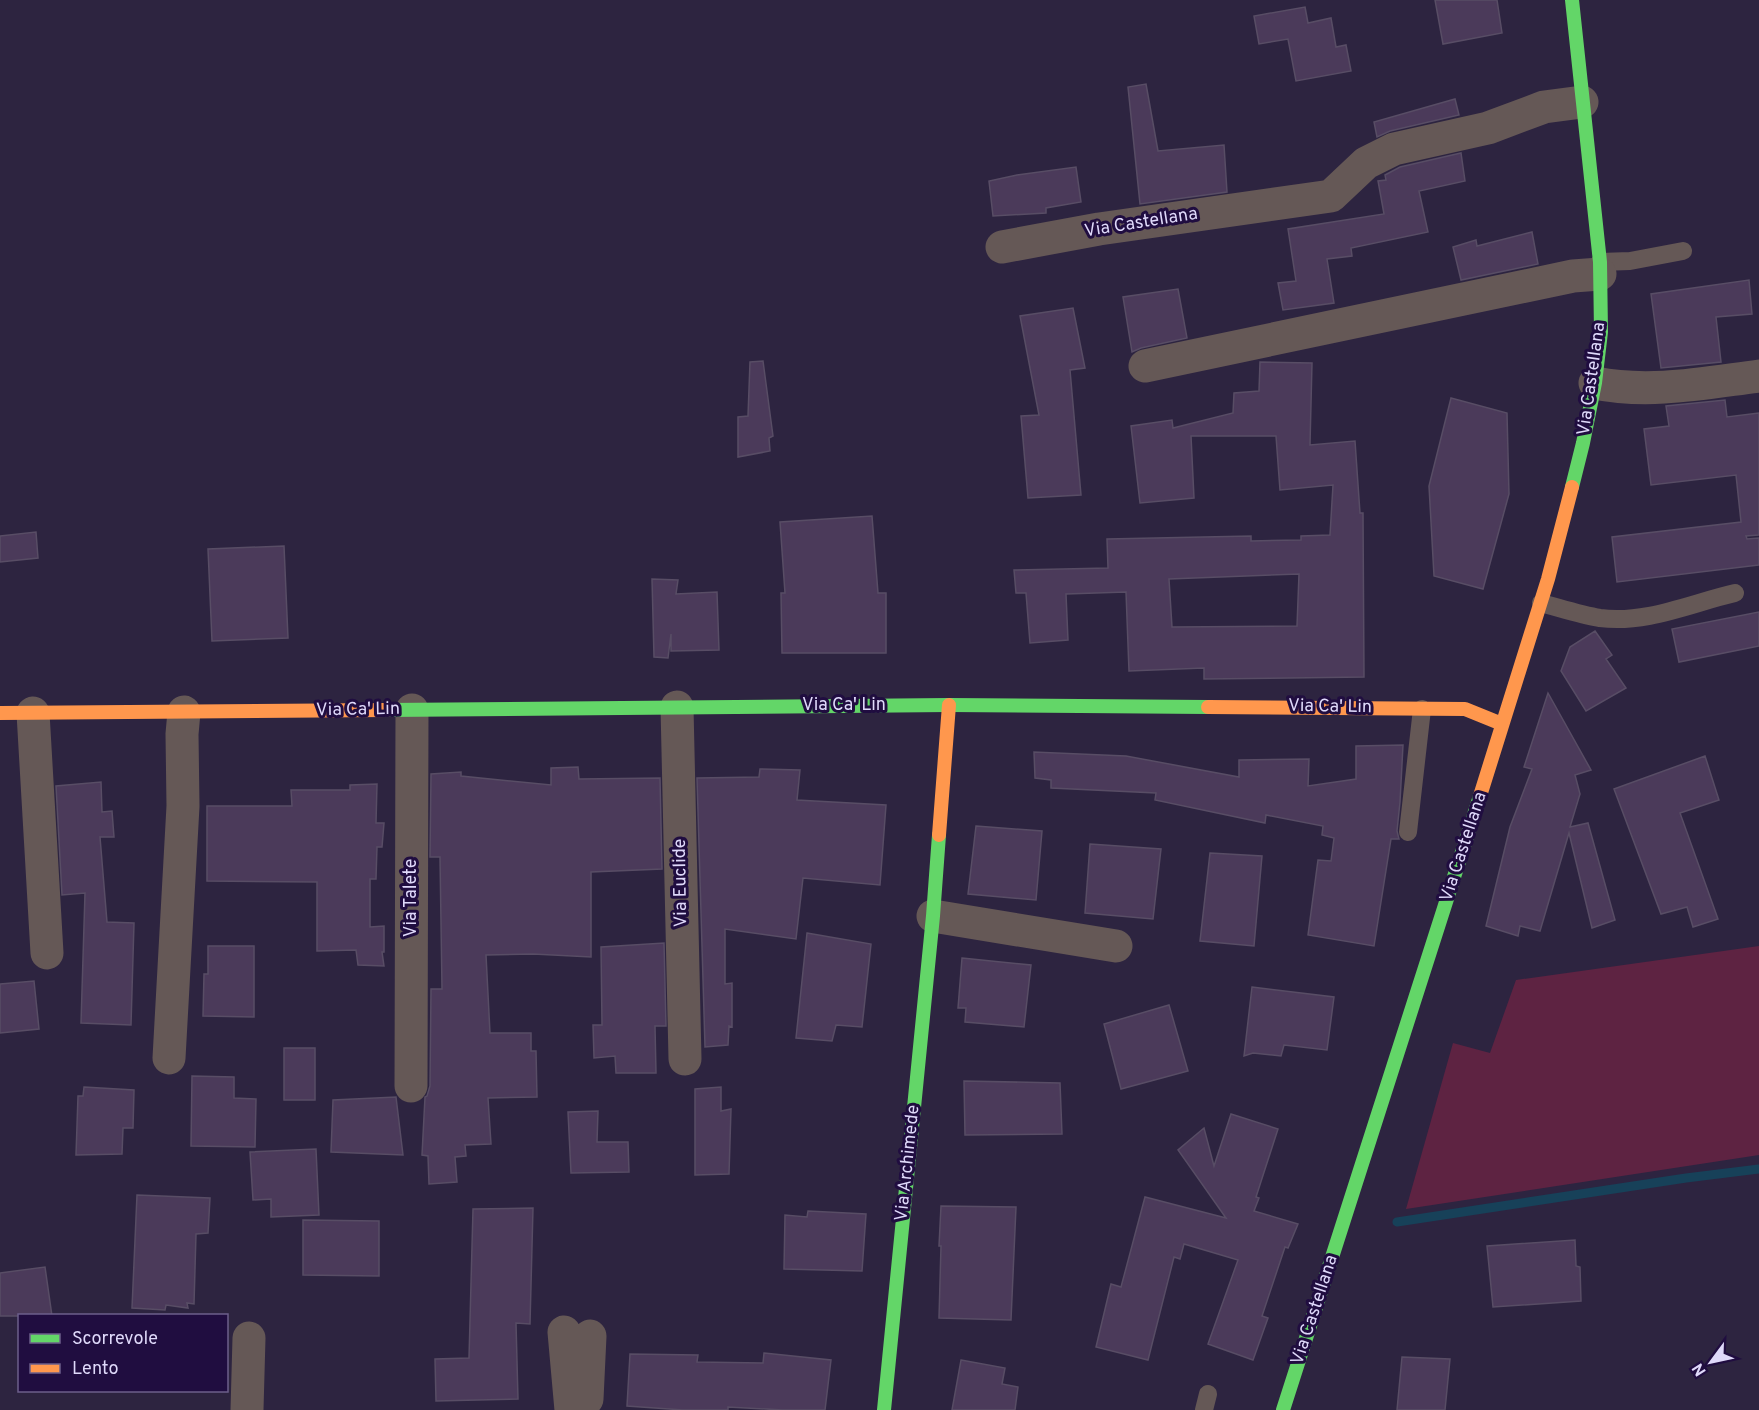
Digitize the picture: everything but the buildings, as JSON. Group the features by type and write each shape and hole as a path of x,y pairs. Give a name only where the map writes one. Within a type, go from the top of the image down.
{"street":[{"name":"Via Castellana","path":"1283,1410 1541,603 1583,443 1595,382 1601,332 1600,268 1572,0"},
{"name":"Via Castellana","path":"1002,247 1099,229 1331,196 1366,163 1394,149 1488,128 1544,107 1582,102"},
{"path":"1145,366 1567,277 1600,268"},
{"path":"1595,382 1616,387 1665,388 1759,376"},
{"name":"Via Ca' Lin","path":"0,713 949,705 1341,707 1465,709 1502,724"},
{"name":"Via Archimede","path":"884,1410 933,916 949,705"},
{"name":"Via Euclide","path":"677,707 685,1059"},
{"name":"Via Talete","path":"411,1086 412,710"},
{"path":"169,1058 183,806 184,712"},
{"path":"33,713 47,953"},
{"path":"933,916 1116,946"},
{"path":"571,1410 577,1334 586,1410"},
{"path":"247,1410 249,1338"}],"lane":[{"path":"1600,268 1683,251"},
{"path":"1541,603 1599,618 1627,619 1673,610 1736,593"},
{"path":"1340,726 1341,707"},
{"path":"1408,832 1422,709"}],"shaded area":[{"path":"1759,946 1759,1155 1406,1209 1453,1043 1490,1053 1516,980"}],"waterway":[{"path":"1397,1222 1759,1169"}],"traffic: fast":[{"path":"1572,0 1600,262 1601,332 1595,383 1572,487"},
{"path":"387,710 949,705 1208,707"},
{"path":"1283,1410 1480,796"},
{"path":"884,1410 939,835"}],"traffic: slow":[{"path":"1480,796 1548,579 1572,487"},
{"path":"939,835 949,705"},
{"path":"1208,707 1465,709 1502,724"},
{"path":"0,713 387,710"}]}
